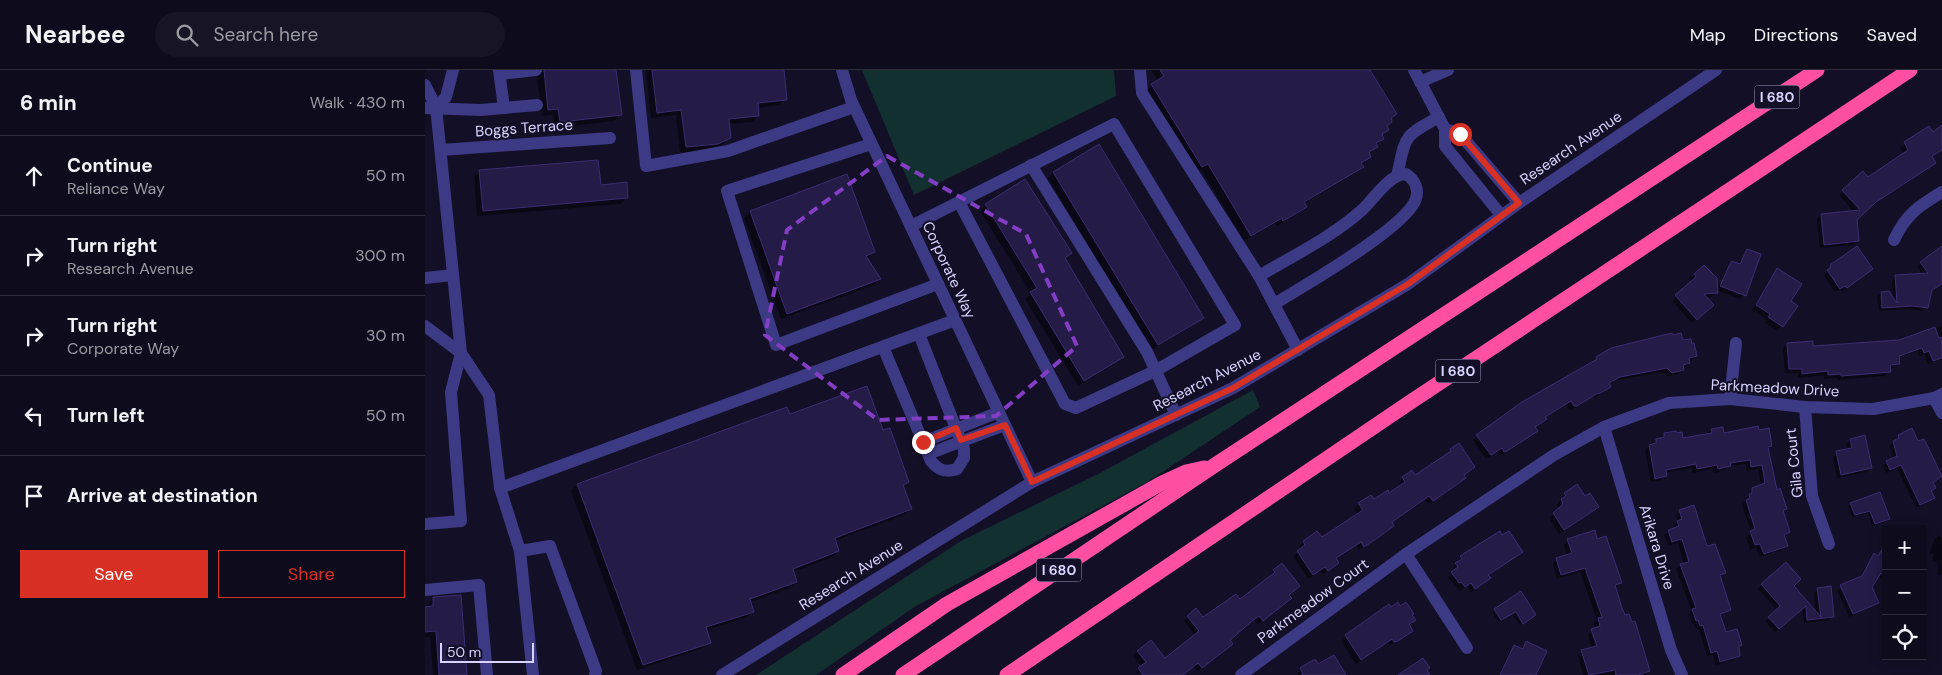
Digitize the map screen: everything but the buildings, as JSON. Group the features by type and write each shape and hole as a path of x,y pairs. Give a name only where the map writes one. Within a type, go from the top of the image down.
{"highway":[{"name":"I 680","path":"903,675 1215,465 1817,70"},
{"name":"I 680","path":"1009,675 1406,406 1910,70"},
{"path":"843,675 947,604 1000,572 1162,483 1186,472 1215,465"}],"street":[{"path":"431,107 446,97 453,70"},
{"path":"504,108 499,72 536,70"},
{"path":"636,70 646,166 728,151 854,107"},
{"name":"Corporate Way","path":"842,70 854,107 871,144 1032,482"},
{"path":"1140,70 1142,92 1259,276 1298,350"},
{"path":"1414,70 1445,129 1445,146 1501,216"},
{"path":"1420,82 1448,70"},
{"name":"Research Avenue","path":"722,675 1032,482 1233,388 1408,284 1519,203 1716,70"},
{"path":"425,85 441,150 461,353 451,392 461,521 425,524"},
{"path":"431,107 481,110 537,105"},
{"path":"1397,176 1401,153 1410,133 1439,117"},
{"path":"911,226 1114,124 1235,325 1155,371 1076,408 1065,404 959,202"},
{"path":"1445,129 1460,134 1519,203"},
{"name":"Boggs Terrace","path":"441,150 610,138"},
{"path":"871,144 727,191 776,345 938,284"},
{"path":"1031,165 1147,352 1176,415"},
{"path":"1259,276 1345,225 1397,176 1406,174 1415,182 1417,196 1412,207 1382,234 1274,304"},
{"path":"1894,240 1902,222 1915,209 1942,192"},
{"path":"425,278 453,275"},
{"path":"500,488 955,320"},
{"path":"425,326 461,353 489,395 500,488 520,551 533,675"},
{"path":"883,347 928,454 935,466 946,471 957,469 964,458 964,448 919,334"},
{"path":"1730,399 1736,343"},
{"path":"1938,396 1942,413"},
{"name":"Parkmeadow Drive","path":"1406,554 1554,455 1604,427 1669,403 1730,399 1805,407 1873,409 1938,396"},
{"name":"Gila Court","path":"1805,407 1812,496 1829,544"},
{"path":"928,454 999,412"},
{"path":"923,442 1005,425"},
{"name":"Arikara Drive","path":"1604,427 1671,650 1682,675"},
{"path":"520,551 550,546 596,671 595,675"},
{"path":"1406,554 1467,648"},
{"name":"Parkmeadow Court","path":"1241,675 1406,554"},
{"path":"425,590 479,585 487,675"}],"highlighted area":[{"path":"887,156 1026,234 1077,346 996,416 878,420 765,335 787,230"}],"green space":[{"path":"862,70 1114,70 1116,96 914,195"},
{"path":"1253,390 1260,407 1149,481 916,606 816,675 756,675 961,541 1100,473"}],"route":[{"path":"923,442 956,428 961,440 1005,425 1032,482 1233,388 1408,284 1519,203 1460,134"}]}
